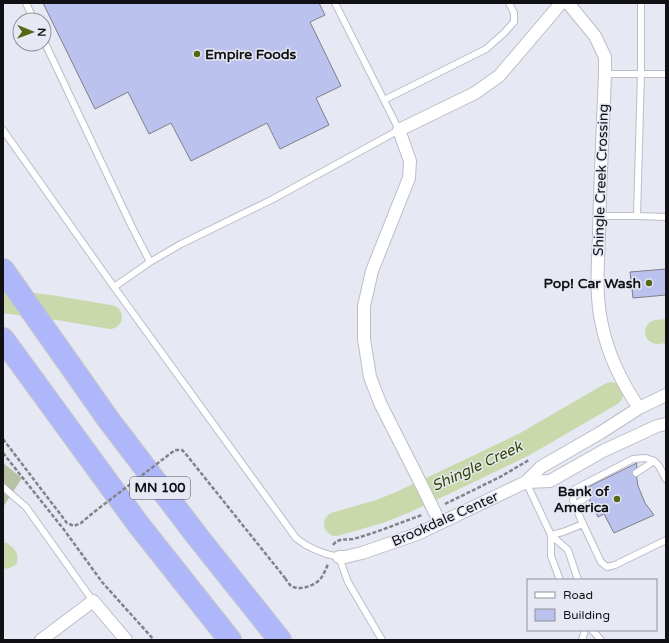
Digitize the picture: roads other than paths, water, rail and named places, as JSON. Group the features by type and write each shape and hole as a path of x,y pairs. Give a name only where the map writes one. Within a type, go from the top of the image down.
{"highway":[{"name":"MN 100","path":"4,271 108,419 197,536 280,640"},
{"name":"MN 100","path":"3,340 138,524 230,640"},
{"path":"197,536 295,640"}],"street":[{"path":"440,523 378,397 370,377 364,339 364,306 372,271 409,178 410,161 399,130 475,93 499,76 561,3"},
{"name":"Shingle Creek Crossing","path":"568,3 595,36 605,57 597,289 602,325 607,346 625,386 639,408"},
{"path":"526,482 541,467 600,433 639,408 666,395"},
{"path":"526,482 550,481 603,451 657,426 666,424"},
{"name":"Brookdale Center","path":"339,557 369,551 417,534 526,482"},
{"path":"41,640 93,601 126,640"}],"lane":[{"path":"114,287 150,262 181,244 273,199 399,130 335,3"},
{"path":"384,100 486,49 514,22 514,13 509,3"},
{"path":"637,216 641,73 641,3"},
{"path":"49,52 150,262"},
{"path":"605,74 666,74"},
{"path":"3,130 114,287 296,538 313,550 339,557 348,582 382,640"},
{"path":"599,216 666,217"},
{"path":"666,479 659,466 654,461 646,458 633,459 575,489 573,501 582,524 601,562 607,567 615,565 666,540"},
{"path":"636,473 654,461"},
{"path":"526,482 551,534 568,550 578,579"},
{"path":"3,487 26,507 93,601"},
{"path":"574,505 588,496"},
{"path":"551,534 563,532 582,524"},
{"path":"551,534 550,556 560,579"},
{"path":"593,631 601,640"}],"waterway":[{"name":"Shingle Creek","path":"3,301 110,317"},
{"name":"Shingle Creek","path":"657,332 666,331"},
{"name":"Shingle Creek","path":"336,524 381,511 446,482 525,444 611,394"}],"place":[{"name":"Empire Foods","path":"197,54"},
{"name":"Pop! Car Wash","path":"649,283"},
{"name":"Bank of America","path":"617,499"}]}
